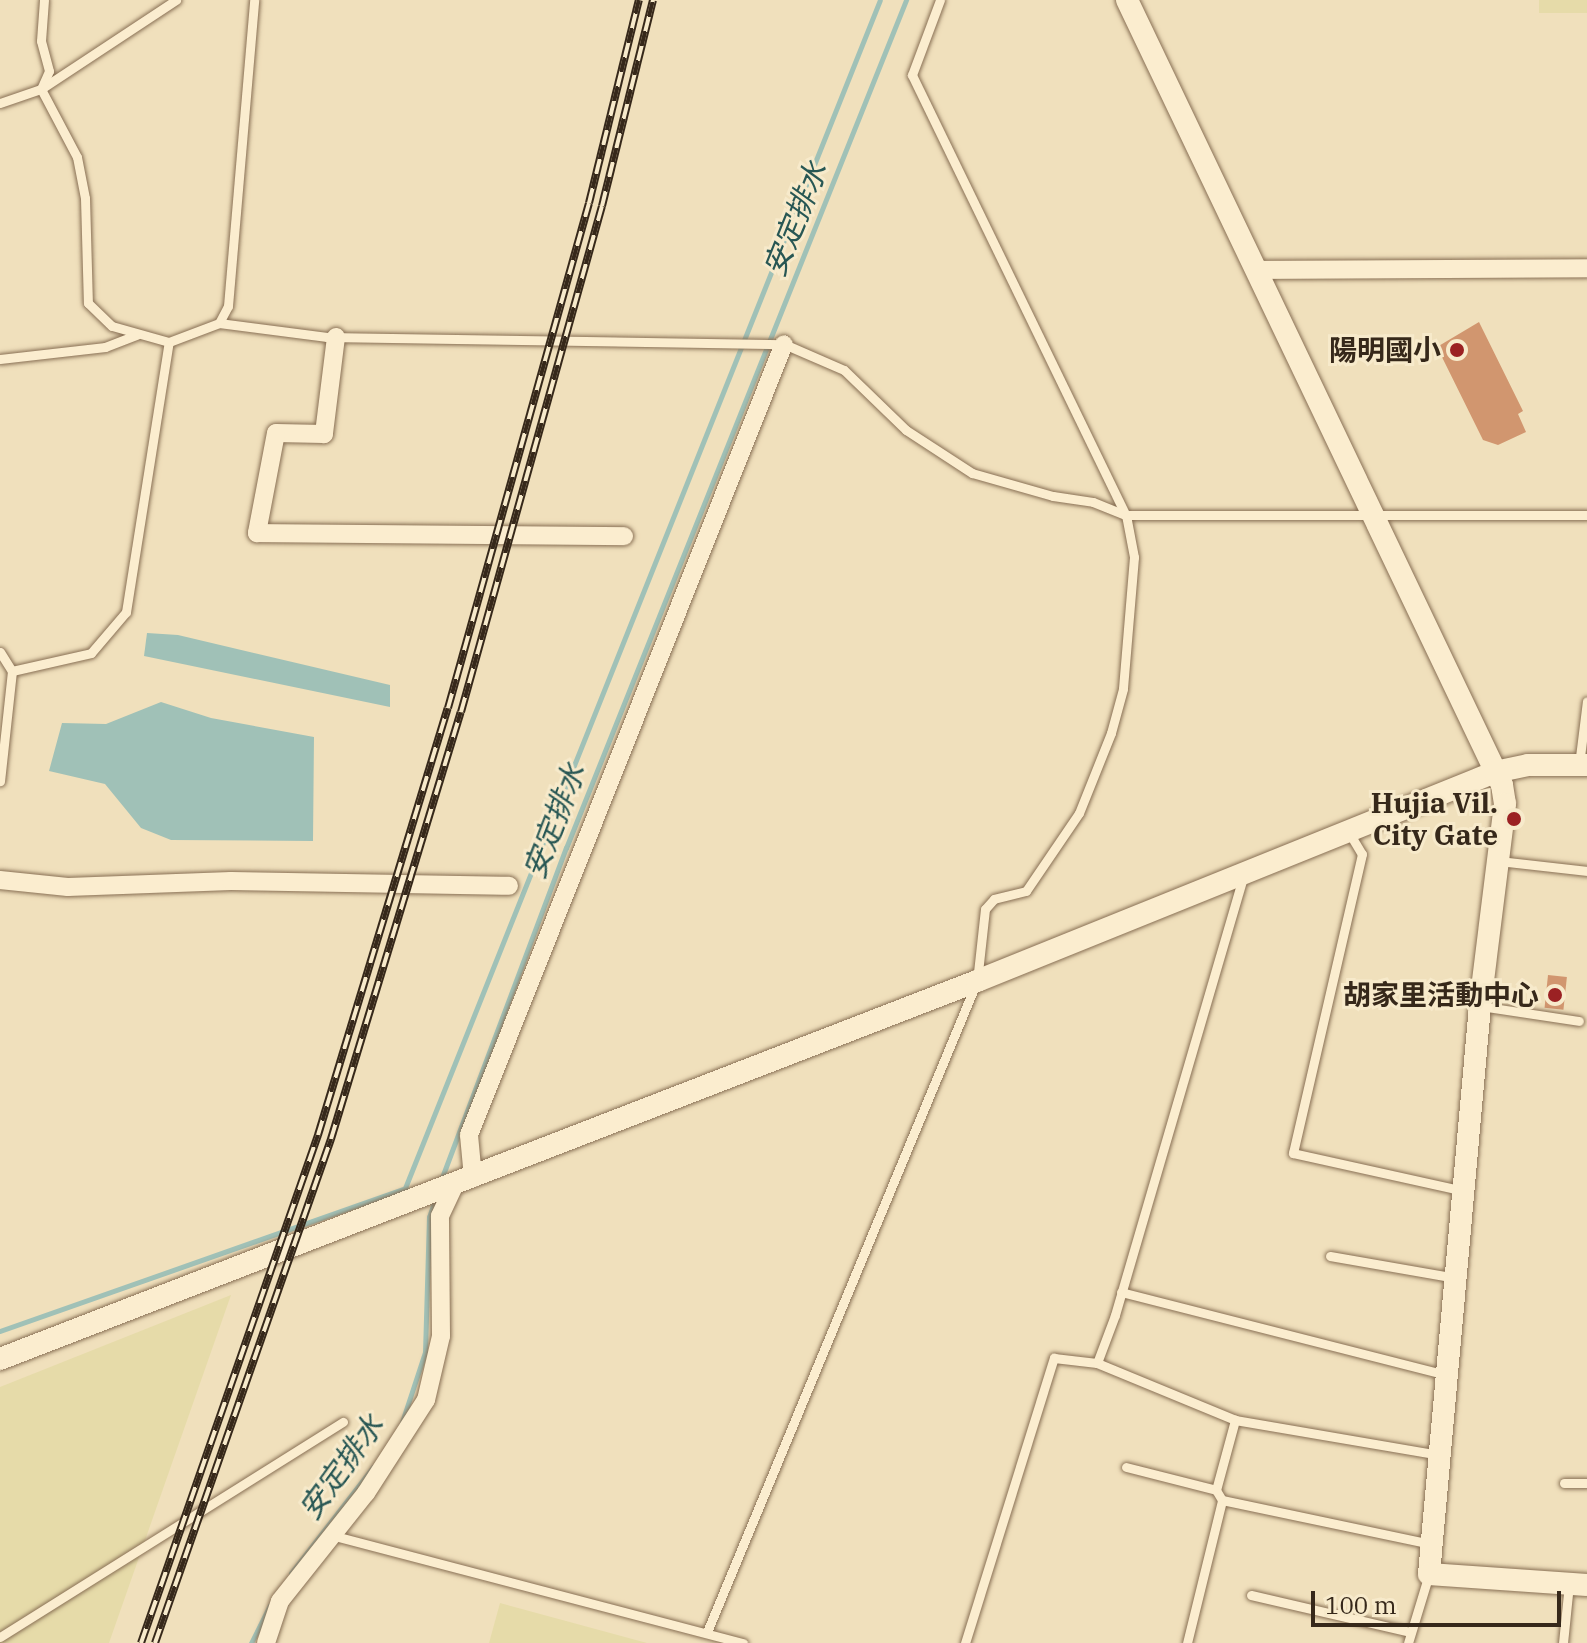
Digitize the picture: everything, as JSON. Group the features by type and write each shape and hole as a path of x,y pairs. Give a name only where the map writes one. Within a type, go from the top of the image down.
{"street":[{"path":"1127,0 1495,772 1505,804 1480,1006 1429,1574 1578,1585"},
{"path":"1255,270 1587,268"},
{"path":"336,337 324,434 276,433 257,533 624,536"},
{"path":"266,1643 280,1601 366,1493 426,1400 441,1336 440,1216 449,1188 779,344"},
{"path":"0,1359 449,1188 977,981 1495,772 1528,765 1583,765"},
{"path":"0,880 68,887 231,881 509,886"}],"lane":[{"path":"41,89 49,71 41,41 44,0"},
{"path":"0,103 41,89 176,0"},
{"path":"219,323 228,306 254,0"},
{"path":"707,1632 977,981 985,909 994,899 1026,891 1079,813 1111,733 1123,689 1134,557 1126,515 1110,491 912,75 940,0"},
{"path":"41,89 77,157 85,198 88,303 112,326 137,335 169,342 219,323 336,337 779,344 844,370 906,430 972,473 1053,496 1093,502 1126,515 1587,515"},
{"path":"0,359 105,347 137,335"},
{"path":"12,671 91,653 126,612 169,342"},
{"path":"0,652 12,671 0,781"},
{"path":"1583,765 1587,701"},
{"path":"1348,831 1362,854 1293,1153 1464,1191"},
{"path":"1499,861 1587,871"},
{"path":"1097,1363 1121,1292 1245,872"},
{"path":"1480,1006 1579,1021"},
{"path":"1330,1256 1456,1278"},
{"path":"1121,1292 1447,1375"},
{"path":"965,1643 1054,1358 1097,1363 1235,1420 1439,1455"},
{"path":"1216,1490 1235,1420"},
{"path":"0,1637 343,1422"},
{"path":"1126,1467 1216,1490 1222,1500 1187,1643"},
{"path":"1564,1483 1587,1483"},
{"path":"1222,1500 1430,1545"},
{"path":"331,1535 743,1643"},
{"path":"1251,1595 1409,1638 1429,1574"},
{"path":"1563,1643 1578,1585"}],"shaded area":[{"path":"1539,0 1587,0 1587,13 1539,13"},
{"path":"231,1295 109,1643 0,1643 0,1387"},
{"path":"500,1603 647,1643 489,1643"}],"water":[{"path":"147,633 178,635 390,685 390,707 144,656"},
{"path":"161,702 211,718 314,737 313,841 171,840 141,828 105,784 49,771 62,723 106,724"}],"building":[{"path":"1479,322 1523,411 1518,414 1526,432 1498,445 1483,440 1437,347"},
{"name":"胡家里活動中心","path":"1548,975 1567,977 1563,1010 1545,1008"}],"waterway":[{"path":"0,1331 405,1188 880,0"},
{"name":"安定排水","path":"441,1180 566,848 906,0"},
{"name":"安定排水","path":"402,1422 425,1352 429,1217 436,1197"},
{"name":"安定排水","path":"291,1573 373,1467"},
{"name":"安定排水","path":"251,1643 270,1605"}],"railway":[{"path":"141,1643 318,1135 448,708 589,203 639,0"},
{"path":"155,1643 331,1139 461,712 602,206 653,0"}],"place":[{"name":"陽明國小","path":"1457,350"},
{"name":"Hujia Vil. City Gate","path":"1514,819"},
{"name":"胡家里活動中心","path":"1555,995"}]}
